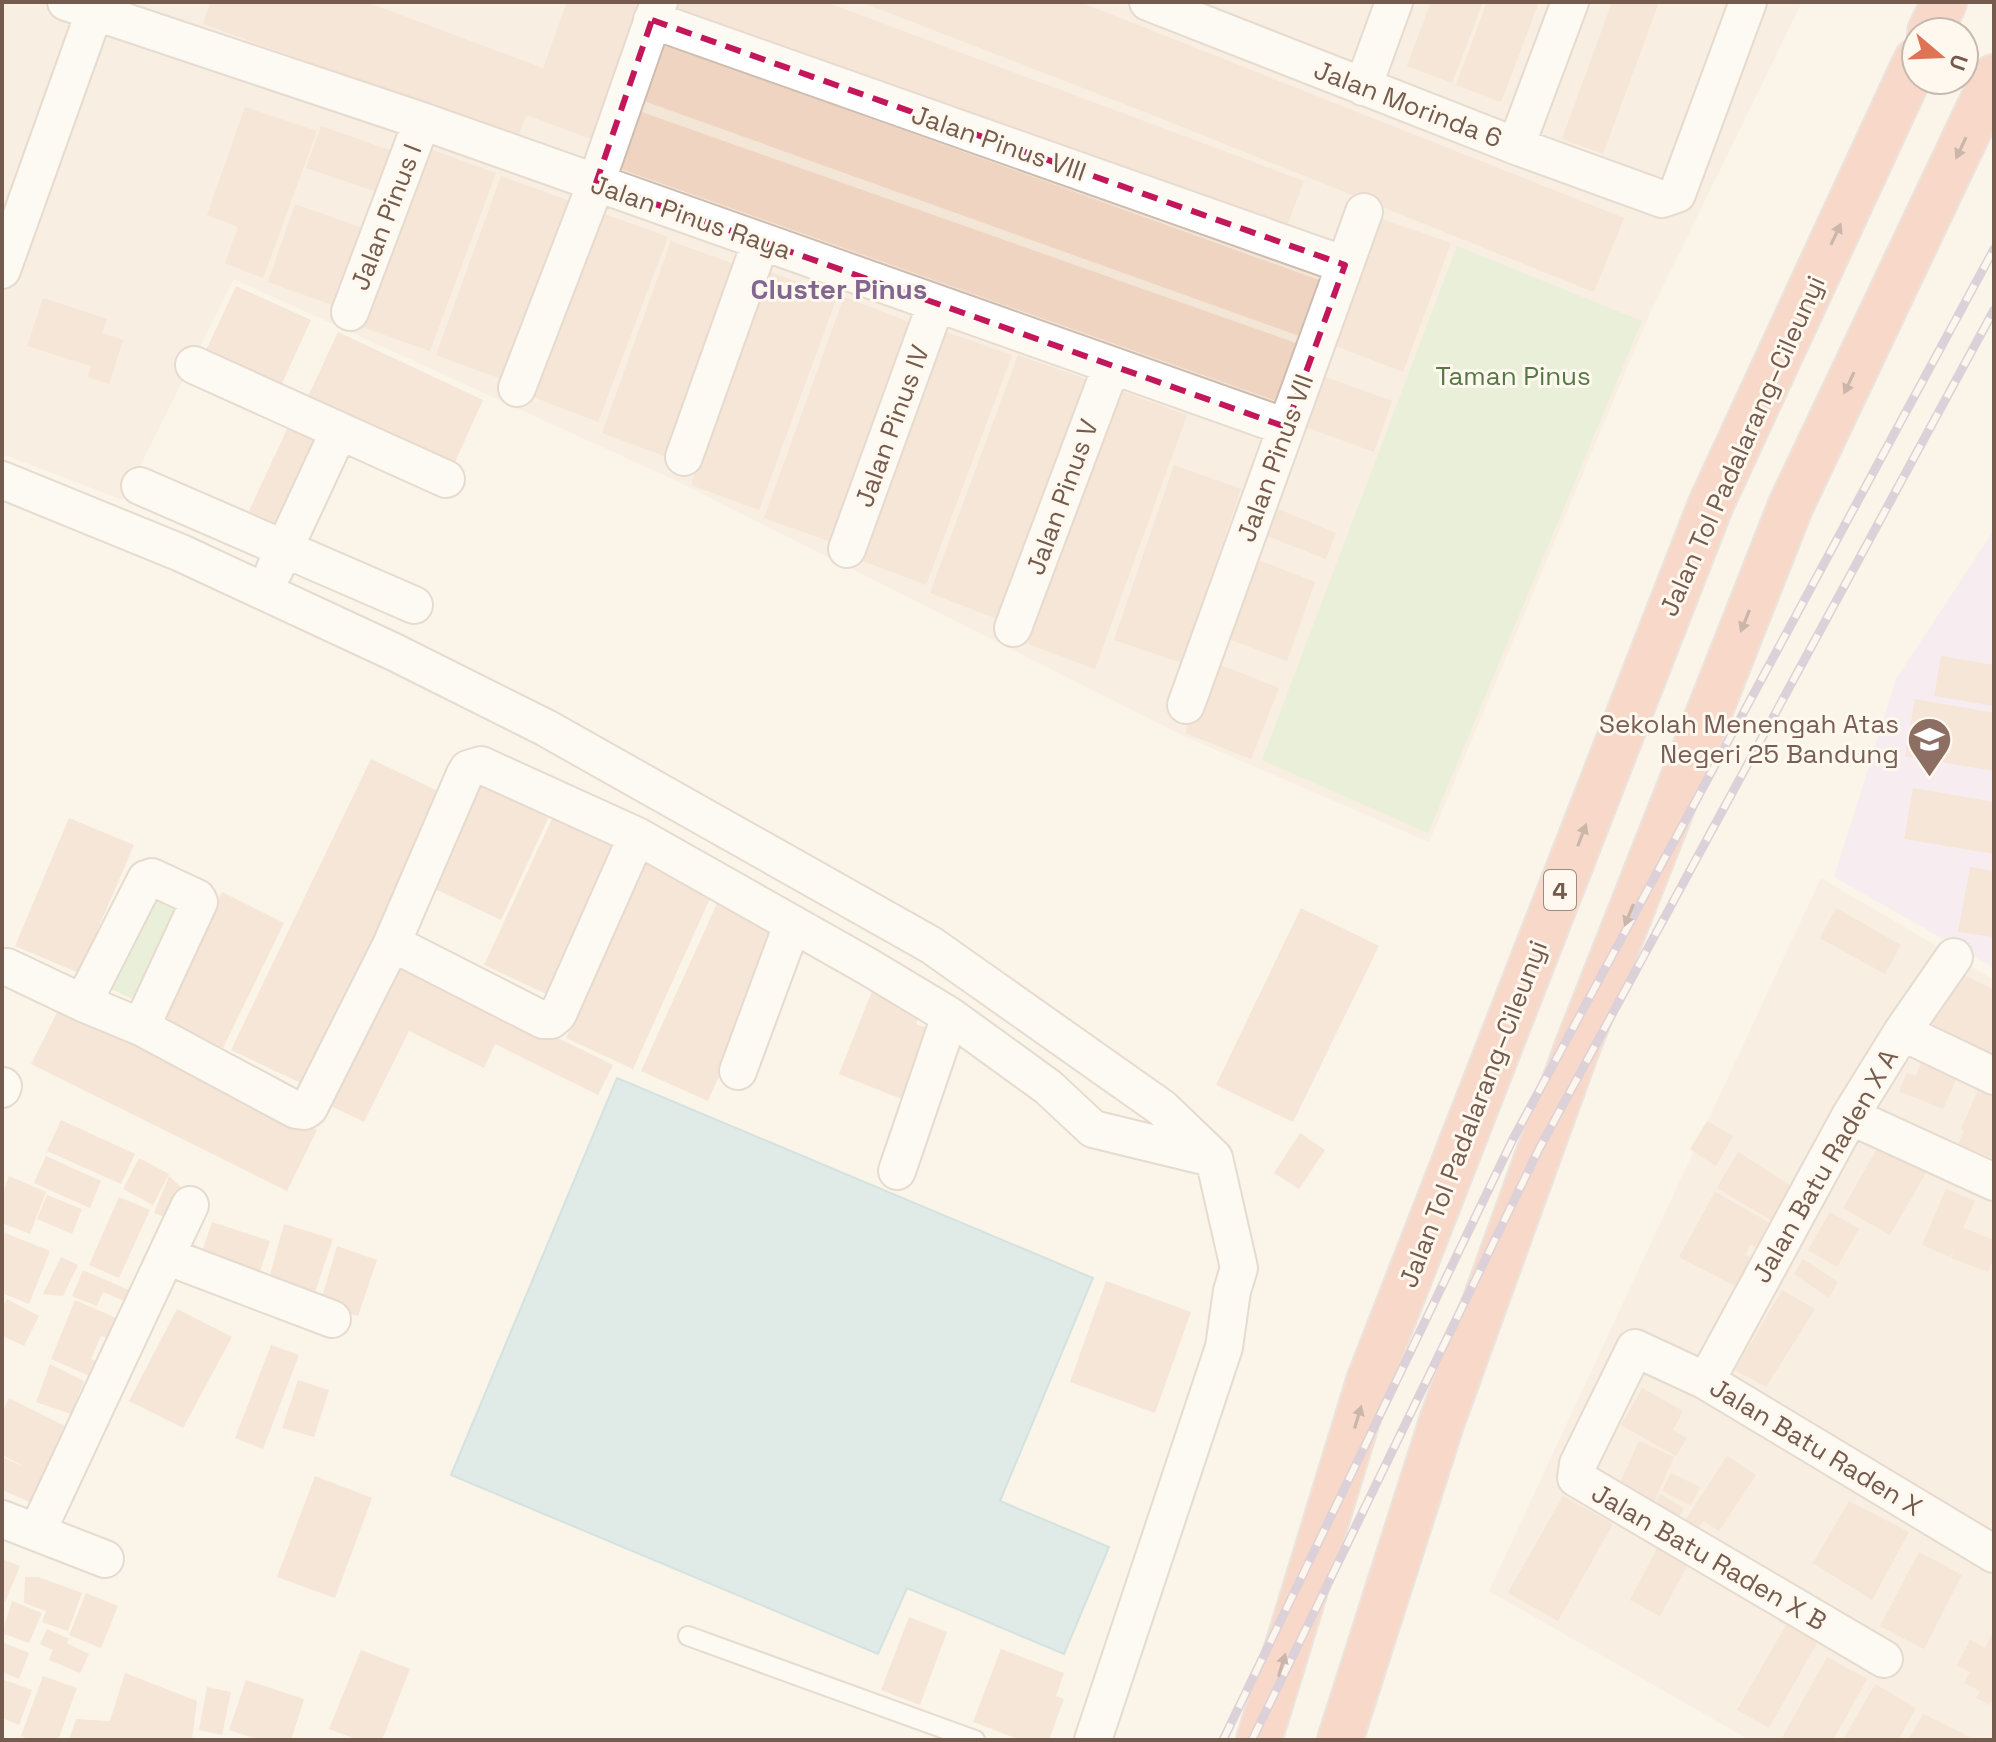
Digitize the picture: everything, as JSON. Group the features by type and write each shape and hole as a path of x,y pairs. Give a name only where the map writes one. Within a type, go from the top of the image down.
{"highway":[{"path":"1340,1740 1442,1421 1577,1048 1791,505 1994,77"},
{"name":"Jalan Tol Padalarang–Cileunyi","path":"1259,1740 1369,1381 1711,504 1900,96"}],"street":[{"name":"Jalan Morinda 6","path":"1148,2 1192,10 1363,87 1662,199 1670,199 1677,194 1748,2"},
{"path":"1363,87 1394,2"},
{"path":"1516,146 1570,2"},
{"path":"2,270 86,5"},
{"name":"Jalan Pinus Raya","path":"86,5 1286,427"},
{"name":"Jalan Pinus VIII","path":"517,388 596,183 656,11 1345,265"},
{"name":"Jalan Pinus I","path":"350,312 422,121"},
{"name":"Jalan Pinus VII","path":"1186,705 1364,212"},
{"path":"684,457 761,241"},
{"name":"Jalan Pinus IV","path":"847,549 936,304"},
{"path":"194,365 446,479"},
{"name":"Jalan Pinus V","path":"1013,628 1111,367"},
{"path":"265,591 339,431"},
{"path":"2,480 265,591 546,728 931,945 1162,1108 1214,1158 1239,1268 1232,1291 1224,1347 1093,1740"},
{"path":"140,486 414,605"},
{"path":"7,967 141,1027 296,1110 304,1111 309,1108 392,943 465,774 475,765 481,765 637,836 950,1016 1048,1087 1093,1129 1214,1158"},
{"path":"392,943 543,1020 551,1020 558,1014 637,836"},
{"path":"83,1003 146,879 152,877 199,902 141,1027"},
{"path":"738,1071 792,925"},
{"name":"Jalan Batu Raden X A","path":"1706,1381 1850,1116 1902,1032 1954,957"},
{"path":"897,1171 950,1016"},
{"path":"1902,1032 1994,1076"},
{"path":"1850,1116 1994,1182"},
{"path":"37,1532 190,1205"},
{"path":"166,1256 332,1319"},
{"name":"Jalan Batu Raden X","path":"1635,1348 1706,1381 1994,1554"},
{"name":"Jalan Batu Raden X B","path":"1635,1348 1578,1464 1576,1478 1884,1659"},
{"path":"2,1519 105,1559"}],"lane":[{"path":"688,1636 975,1740"}],"highlighted area":[{"path":"652,20 1345,265 1286,427 596,183"}],"shaded area":[{"path":"2,2 1802,2 1649,315 1429,842 1184,736 677,481 234,279 123,500 2,454"},
{"name":"Sekolah Menengah Atas Negeri 25 Bandung","path":"1994,530 1994,968 1834,877 1896,679"},
{"path":"1821,878 1994,980 1994,1740 1750,1740 1489,1591"}],"green space":[{"name":"Taman Pinus","path":"1457,246 1642,321 1428,833 1262,760"},
{"path":"149,890 186,908 141,1003 105,986"}],"water":[{"path":"617,1078 1093,1278 1000,1501 1109,1547 1064,1654 907,1588 878,1654 451,1475"}],"building":[{"path":"211,2 366,2 543,68 567,2 642,2 592,139 526,115 518,138 487,127 203,24"},
{"path":"671,2 826,2 1304,181 1282,239 668,9"},
{"path":"861,2 1080,2 1624,218 1594,292"},
{"path":"1431,2 1483,2 1452,83 1407,66"},
{"path":"1487,2 1539,2 1501,102 1456,85"},
{"path":"1612,2 1659,2 1603,154 1562,139"},
{"path":"661,43 1319,280 1299,336 641,100"},
{"path":"245,107 317,131 263,278 225,263 238,227 207,215"},
{"path":"639,111 1296,343 1276,401 618,168"},
{"path":"321,126 392,151 377,192 306,168"},
{"path":"427,148 496,173 430,351 362,327"},
{"path":"501,176 570,201 504,380 436,355"},
{"path":"295,204 365,229 338,307 268,282"},
{"path":"599,212 668,237 598,422 531,396"},
{"path":"1379,218 1451,243 1403,372 1333,345"},
{"path":"671,241 739,266 670,458 602,433"},
{"path":"768,271 837,297 759,510 691,485"},
{"path":"236,286 311,320 278,392 203,357"},
{"path":"844,297 912,323 831,542 764,518"},
{"path":"43,298 107,319 102,333 123,340 109,384 88,377 91,366 27,346"},
{"path":"944,331 1012,355 926,585 860,560"},
{"path":"338,332 483,400 451,471 305,403"},
{"path":"1018,355 1086,379 997,619 930,593"},
{"path":"1320,375 1392,401 1374,452 1303,426"},
{"path":"1121,391 1187,415 1095,669 1028,644"},
{"path":"288,427 320,443 282,526 249,511"},
{"path":"1174,465 1241,489 1182,663 1114,640"},
{"path":"1268,505 1336,533 1326,559 1257,532"},
{"path":"1251,557 1315,582 1287,661 1221,636"},
{"path":"1941,656 1994,665 1994,706 1934,696"},
{"path":"1213,662 1279,688 1251,759 1185,733"},
{"path":"1915,699 1994,713 1994,771 1905,756"},
{"path":"371,759 444,794 305,1085 231,1050"},
{"path":"485,774 554,806 501,920 433,888"},
{"path":"1913,788 1994,802 1994,854 1904,839"},
{"path":"557,808 626,839 553,997 484,965"},
{"path":"69,818 134,845 79,973 15,946"},
{"path":"645,862 713,892 633,1069 566,1038"},
{"path":"1970,867 1994,871 1994,937 1958,932"},
{"path":"222,892 284,923 223,1048 161,1017"},
{"path":"719,899 785,929 708,1101 641,1071"},
{"path":"1301,908 1379,946 1293,1122 1216,1085"},
{"path":"1836,908 1901,945 1885,974 1820,938"},
{"path":"395,958 613,1065 598,1095 495,1044 484,1068 409,1031 364,1122 325,1103"},
{"path":"1958,972 1994,990 1994,1045 1985,1063 1927,1034"},
{"path":"875,984 924,1003 916,1024 937,1031 909,1102 839,1074"},
{"path":"63,1001 317,1130 287,1191 31,1064"},
{"path":"1922,1061 1957,1077 1943,1109 1899,1091 1907,1073 1916,1076"},
{"path":"1981,1083 1994,1089 1994,1159 1958,1144 1964,1131 1961,1129"},
{"path":"61,1120 135,1154 121,1184 47,1151"},
{"path":"1707,1121 1733,1136 1716,1166 1690,1149"},
{"path":"1300,1133 1325,1150 1299,1189 1274,1173"},
{"path":"1881,1142 1927,1171 1890,1235 1843,1208"},
{"path":"1738,1152 1800,1192 1779,1225 1717,1188"},
{"path":"46,1156 101,1181 90,1208 34,1183"},
{"path":"139,1158 169,1174 153,1205 123,1189"},
{"path":"9,1176 46,1192 30,1234 2,1223 2,1194"},
{"path":"169,1176 185,1191 173,1220 154,1213"},
{"path":"1946,1189 1975,1201 1963,1228 1994,1240 1994,1257 1988,1272 1951,1258 1956,1243 1950,1257 1922,1245"},
{"path":"1715,1192 1777,1227 1764,1251 1751,1244 1745,1255 1753,1259 1737,1287 1679,1257"},
{"path":"47,1195 82,1209 72,1234 37,1219"},
{"path":"119,1197 150,1210 119,1278 89,1265"},
{"path":"1830,1212 1859,1229 1837,1267 1808,1250"},
{"path":"212,1222 270,1241 256,1283 198,1264"},
{"path":"284,1224 333,1239 311,1304 266,1289"},
{"path":"5,1233 50,1251 29,1304 2,1293 2,1241"},
{"path":"337,1246 377,1260 358,1316 320,1304"},
{"path":"61,1257 78,1265 63,1296 43,1294"},
{"path":"1803,1259 1838,1282 1829,1298 1794,1274"},
{"path":"83,1270 131,1291 129,1303 103,1292 97,1306 72,1296"},
{"path":"1106,1281 1191,1312 1155,1413 1070,1382"},
{"path":"1782,1290 1815,1309 1766,1387 1735,1370"},
{"path":"7,1299 39,1316 24,1346 2,1336 2,1308"},
{"path":"75,1300 125,1322 117,1342 101,1336 91,1359 107,1366 101,1381 51,1359"},
{"path":"177,1309 232,1337 183,1428 129,1401"},
{"path":"271,1345 299,1355 263,1449 235,1438"},
{"path":"50,1364 84,1381 71,1414 36,1402"},
{"path":"298,1380 329,1390 314,1437 282,1428"},
{"path":"1642,1388 1683,1411 1673,1430 1687,1438 1676,1456 1621,1425"},
{"path":"9,1398 79,1433 39,1506 2,1490 2,1457 27,1468 2,1455 2,1412"},
{"path":"1639,1441 1674,1457 1650,1511 1615,1494"},
{"path":"1727,1456 1756,1475 1719,1531 1703,1521 1697,1530 1684,1522"},
{"path":"1671,1473 1700,1487 1691,1505 1662,1491"},
{"path":"315,1476 372,1498 335,1598 277,1577"},
{"path":"1660,1494 1684,1508 1675,1524 1651,1511"},
{"path":"1563,1496 1613,1524 1558,1621 1508,1593"},
{"path":"1849,1501 1909,1532 1872,1600 1813,1563"},
{"path":"1660,1543 1691,1559 1660,1616 1630,1600"},
{"path":"1919,1552 1962,1575 1924,1649 1880,1626"},
{"path":"2,1559 20,1566 5,1602 2,1600"},
{"path":"25,1577 38,1577 82,1593 68,1631 42,1622 46,1611 24,1603"},
{"path":"86,1593 118,1606 101,1648 69,1635"},
{"path":"12,1601 42,1613 29,1643 2,1633"},
{"path":"909,1617 947,1632 920,1705 881,1690"},
{"path":"1786,1625 1817,1643 1769,1728 1737,1710"},
{"path":"47,1629 69,1639 67,1643 89,1654 80,1673 49,1660 53,1650 40,1644"},
{"path":"1994,1630 1994,1697 1990,1705 1976,1698 1980,1691 1964,1683 1970,1672 1957,1665 1970,1640 1985,1648"},
{"path":"2,1642 29,1653 19,1679 2,1672"},
{"path":"1001,1649 1064,1673 1056,1696 1064,1699 1049,1740 1021,1740 973,1722"},
{"path":"361,1650 410,1669 382,1740 358,1740 329,1729"},
{"path":"1827,1657 1867,1679 1833,1740 1785,1740 1782,1738"},
{"path":"125,1673 197,1701 192,1740 69,1740 76,1719 110,1721"},
{"path":"43,1676 77,1688 58,1740 31,1740 21,1736"},
{"path":"2,1679 32,1690 19,1725 2,1718"},
{"path":"246,1680 304,1699 291,1740 260,1740 229,1730"},
{"path":"1875,1684 1916,1708 1898,1740 1843,1740"},
{"path":"207,1687 231,1692 222,1735 199,1730"},
{"path":"1923,1714 1962,1733 1976,1740 1908,1740"}],"railway":[{"path":"1223,1740 1513,1139 1994,249"},
{"path":"1252,1740 1539,1149 1994,310"}],"place":[{"name":"Sekolah Menengah Atas Negeri 25 Bandung","path":"1930,778"}],"district":[{"name":"Cluster Pinus","path":"839,289"}]}
